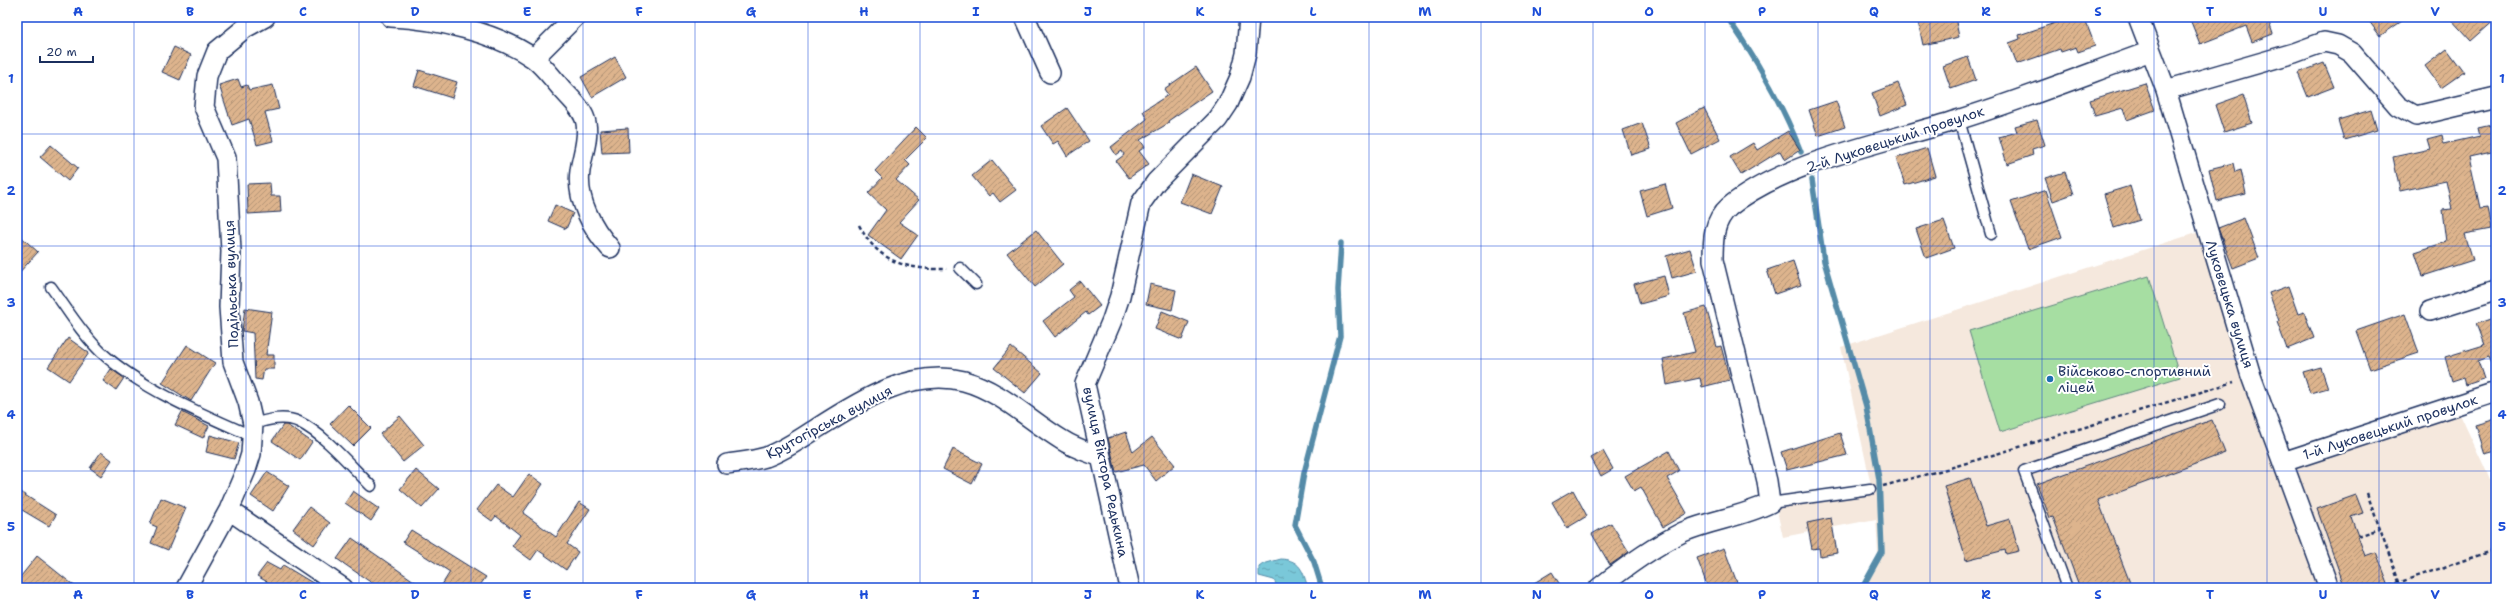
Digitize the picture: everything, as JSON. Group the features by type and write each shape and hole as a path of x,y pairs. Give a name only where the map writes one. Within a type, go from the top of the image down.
{"street":[{"name":"Подільська вулиця","path":"186,588 229,510 246,470 251,454 252,430 248,402 233,362 229,307 231,251 226,158 204,107 207,76 217,51 245,28 265,17"},
{"path":"391,17 456,26 505,43 534,58 578,107 586,122 587,138 580,172 579,189 586,212 598,235 610,248"},
{"path":"534,58 575,17"},
{"path":"1025,17 1050,73"},
{"name":"вулиця Віктора Редькина","path":"1130,588 1086,384 1120,296 1141,203 1156,182 1218,119 1228,104 1240,77 1246,54 1249,17"},
{"name":"Луковецька вулиця","path":"2138,17 2166,90 2251,376 2329,588"},
{"path":"2166,90 2294,53 2324,42 2338,45 2352,53 2398,106 2416,116 2432,114 2496,97"},
{"name":"2-й Луковецький провулок","path":"1770,503 1767,481 1713,260 1713,238 1716,224 1728,208 1751,192 1812,164 1959,120 2151,51"},
{"path":"2430,310 2496,290"},
{"name":"Крутогірська вулиця","path":"727,464 766,456 795,443 861,402 887,390 925,377 951,378 978,386 1001,399 1062,441 1101,457"},
{"name":"1-й Луковецький провулок","path":"2283,462 2496,392"},
{"path":"1599,588 1627,565 1684,532 1757,510 1770,503"},
{"path":"229,510 343,588"}],"lane":[{"path":"1959,120 1991,234"},
{"path":"960,268 976,284"},
{"path":"51,287 85,335 102,352 145,383 196,412 252,430 270,419 298,422 314,432 371,486"},
{"path":"2067,588 2024,471 2220,404"},
{"path":"1770,503 1870,489"}],"path":[{"path":"859,225 868,242 886,257 899,263 929,269 960,268"},
{"path":"1870,489 1958,466 2251,376"},
{"path":"2368,493 2399,582"},
{"path":"2358,536 2380,529"},
{"path":"2383,588 2494,550"}],"shaded area":[{"name":"Військово-спортивний ліцей","path":"2202,231 2281,464 2458,410 2496,492 2496,588 1862,588 1878,554 1876,519 1783,537 1774,498 1871,485 1841,347"}],"green space":[{"path":"2149,276 2180,377 2000,432 1969,331"}],"water":[{"path":"1281,559 1297,564 1303,572 1308,588 1278,588 1274,580 1259,576 1259,567 1263,564"}],"building":[{"path":"1917,17 1955,17 1959,37 1923,45"},
{"path":"2073,17 2084,17 2095,46 2078,52 2076,47 2061,52 2060,49 2017,64 2009,43 2020,39 2019,35"},
{"path":"2189,17 2267,17 2273,34 2252,42 2246,26 2200,44"},
{"path":"2366,17 2408,17 2380,36"},
{"path":"2449,17 2496,17 2496,19 2471,41"},
{"path":"174,47 191,55 180,80 162,72"},
{"path":"2447,49 2464,72 2441,88 2425,66"},
{"path":"615,57 626,77 592,97 581,77"},
{"path":"1968,57 1976,80 1951,89 1943,66"},
{"path":"2324,63 2334,87 2308,97 2298,73"},
{"path":"1196,67 1212,91 1168,121 1169,123 1140,140 1145,147 1139,151 1149,164 1129,178 1116,161 1124,155 1122,151 1116,155 1111,147 1147,119 1143,111 1168,95 1164,89"},
{"path":"419,70 457,82 452,98 414,86"},
{"path":"238,79 241,87 247,85 249,90 273,85 279,109 265,112 273,141 257,145 249,119 232,125 219,85"},
{"path":"1898,83 1907,105 1880,116 1872,93"},
{"path":"2145,83 2155,110 2127,120 2123,108 2095,116 2090,100"},
{"path":"2243,95 2252,123 2224,132 2215,105"},
{"path":"1836,101 1845,127 1818,136 1809,110"},
{"path":"1067,108 1089,141 1067,156 1058,141 1053,144 1041,126"},
{"path":"1704,108 1720,139 1691,154 1676,123"},
{"path":"2371,110 2377,130 2344,140 2338,120"},
{"path":"2037,120 2045,145 2032,149 2033,155 2007,164 1999,137 2017,132 2015,126"},
{"path":"1642,123 1651,149 1631,155 1623,130"},
{"path":"2496,124 2496,151 2469,157 2480,208 2487,207 2491,229 2465,234 2473,260 2423,276 2415,252 2446,242 2442,210 2452,209 2446,181 2400,191 2393,157 2430,149 2427,139 2442,135 2444,144 2480,136 2478,128"},
{"path":"916,127 927,138 905,160 910,165 896,180 919,200 899,222 918,235 901,259 868,235 886,210 868,193 882,178 875,171"},
{"path":"628,128 629,152 602,153 600,130"},
{"path":"1788,131 1800,150 1785,160 1780,151 1741,175 1730,157 1753,143 1757,150"},
{"path":"51,145 78,168 68,181 40,157"},
{"path":"1927,148 1935,176 1905,185 1896,158"},
{"path":"992,160 1016,190 1000,202 993,193 989,196 972,176"},
{"path":"2233,163 2235,172 2241,170 2246,194 2217,201 2209,169"},
{"path":"2065,172 2073,194 2053,201 2045,178"},
{"path":"1191,174 1223,187 1212,214 1180,202"},
{"path":"270,183 271,196 280,196 281,212 248,214 247,184"},
{"path":"1665,184 1672,208 1647,216 1640,191"},
{"path":"2130,186 2140,220 2114,228 2104,194"},
{"path":"2046,190 2062,237 2028,249 2011,202"},
{"path":"555,205 573,213 566,229 548,221"},
{"path":"2244,218 2259,258 2233,268 2218,228"},
{"path":"1944,220 1954,248 1926,258 1916,229"},
{"path":"1036,230 1063,264 1035,287 1007,253"},
{"path":"17,233 38,252 17,275"},
{"path":"1690,249 1697,271 1672,278 1666,256"},
{"path":"1793,261 1801,285 1775,294 1767,270"},
{"path":"1664,276 1669,296 1640,304 1634,284"},
{"path":"1080,281 1100,306 1088,315 1086,312 1055,337 1043,321 1074,297 1069,290"},
{"path":"1150,284 1176,290 1172,310 1146,304"},
{"path":"2288,286 2298,314 2304,312 2314,338 2287,349 2277,322 2279,321 2269,293"},
{"path":"1706,307 1717,347 1721,346 1730,380 1702,387 1700,378 1667,385 1663,359 1695,352 1684,313"},
{"path":"245,308 272,312 266,355 274,355 274,369 264,369 262,380 255,379 253,333 242,331"},
{"path":"1162,311 1189,322 1182,340 1155,329"},
{"path":"2405,314 2419,353 2370,369 2356,331"},
{"path":"2496,317 2496,373 2489,357 2478,361 2484,379 2466,385 2464,378 2452,382 2445,357 2484,345 2476,324"},
{"path":"68,338 89,353 69,381 48,367"},
{"path":"187,345 215,363 191,401 162,383"},
{"path":"1011,347 1042,373 1025,393 994,368"},
{"path":"2321,367 2328,388 2310,393 2303,372"},
{"path":"111,369 124,378 116,390 103,381"},
{"path":"348,405 371,428 353,446 330,424"},
{"path":"182,412 209,426 203,438 175,425"},
{"path":"400,416 424,445 403,462 380,434"},
{"path":"2496,419 2496,451 2485,454 2476,425"},
{"path":"2212,420 2225,453 2098,500 2132,588 2080,588 2053,517 2050,518 2037,484"},
{"path":"283,425 287,425 312,442 300,460 272,441"},
{"path":"1126,432 1133,452 1152,437 1175,465 1156,481 1144,465 1116,472 1108,438"},
{"path":"1840,433 1847,455 1787,470 1781,452"},
{"path":"210,435 239,443 234,459 206,452"},
{"path":"953,449 982,464 972,484 943,469"},
{"path":"1603,451 1613,469 1601,476 1591,458"},
{"path":"1669,451 1679,471 1667,478 1687,513 1663,527 1641,487 1634,491 1625,476"},
{"path":"101,452 112,460 101,476 90,468"},
{"path":"416,470 439,489 422,508 400,489"},
{"path":"267,472 289,486 273,511 251,496"},
{"path":"529,474 543,484 523,513 556,537 579,502 590,509 567,544 578,552 566,570 538,550 531,560 512,546 520,535 496,516 492,521 477,510 496,485 513,497"},
{"path":"1970,478 1986,526 2010,519 2019,551 2006,554 2005,550 1966,560 1944,486"},
{"path":"17,490 56,515 49,526 17,507"},
{"path":"1573,490 1587,516 1567,528 1552,502"},
{"path":"353,491 379,509 371,521 345,503"},
{"path":"2356,495 2363,513 2351,517 2365,556 2376,552 2390,588 2345,588 2317,509"},
{"path":"161,498 186,508 168,550 151,543 157,527 150,524"},
{"path":"309,507 330,523 314,545 293,529"},
{"path":"1831,518 1837,553 1820,556 1819,548 1812,549 1807,523"},
{"path":"1611,523 1629,552 1610,565 1592,534"},
{"path":"411,530 486,577 478,588 440,588 450,572 403,542"},
{"path":"352,538 424,588 379,588 337,559"},
{"path":"1724,548 1739,588 1708,588 1697,558"},
{"path":"37,556 77,588 17,588 17,581"},
{"path":"267,563 280,570 283,565 321,588 278,588 257,576"},
{"path":"1552,572 1562,588 1526,588"}],"waterway":[{"path":"1727,17 1749,49 1768,82 1786,116 1801,152"},
{"path":"1812,180 1824,261 1866,406 1879,479 1882,552 1862,588"},
{"path":"1322,588 1314,562 1295,525 1304,473 1340,336 1338,290 1341,243"}],"place":[{"name":"Військово-спортивний ліцей","path":"2050,379"}]}
